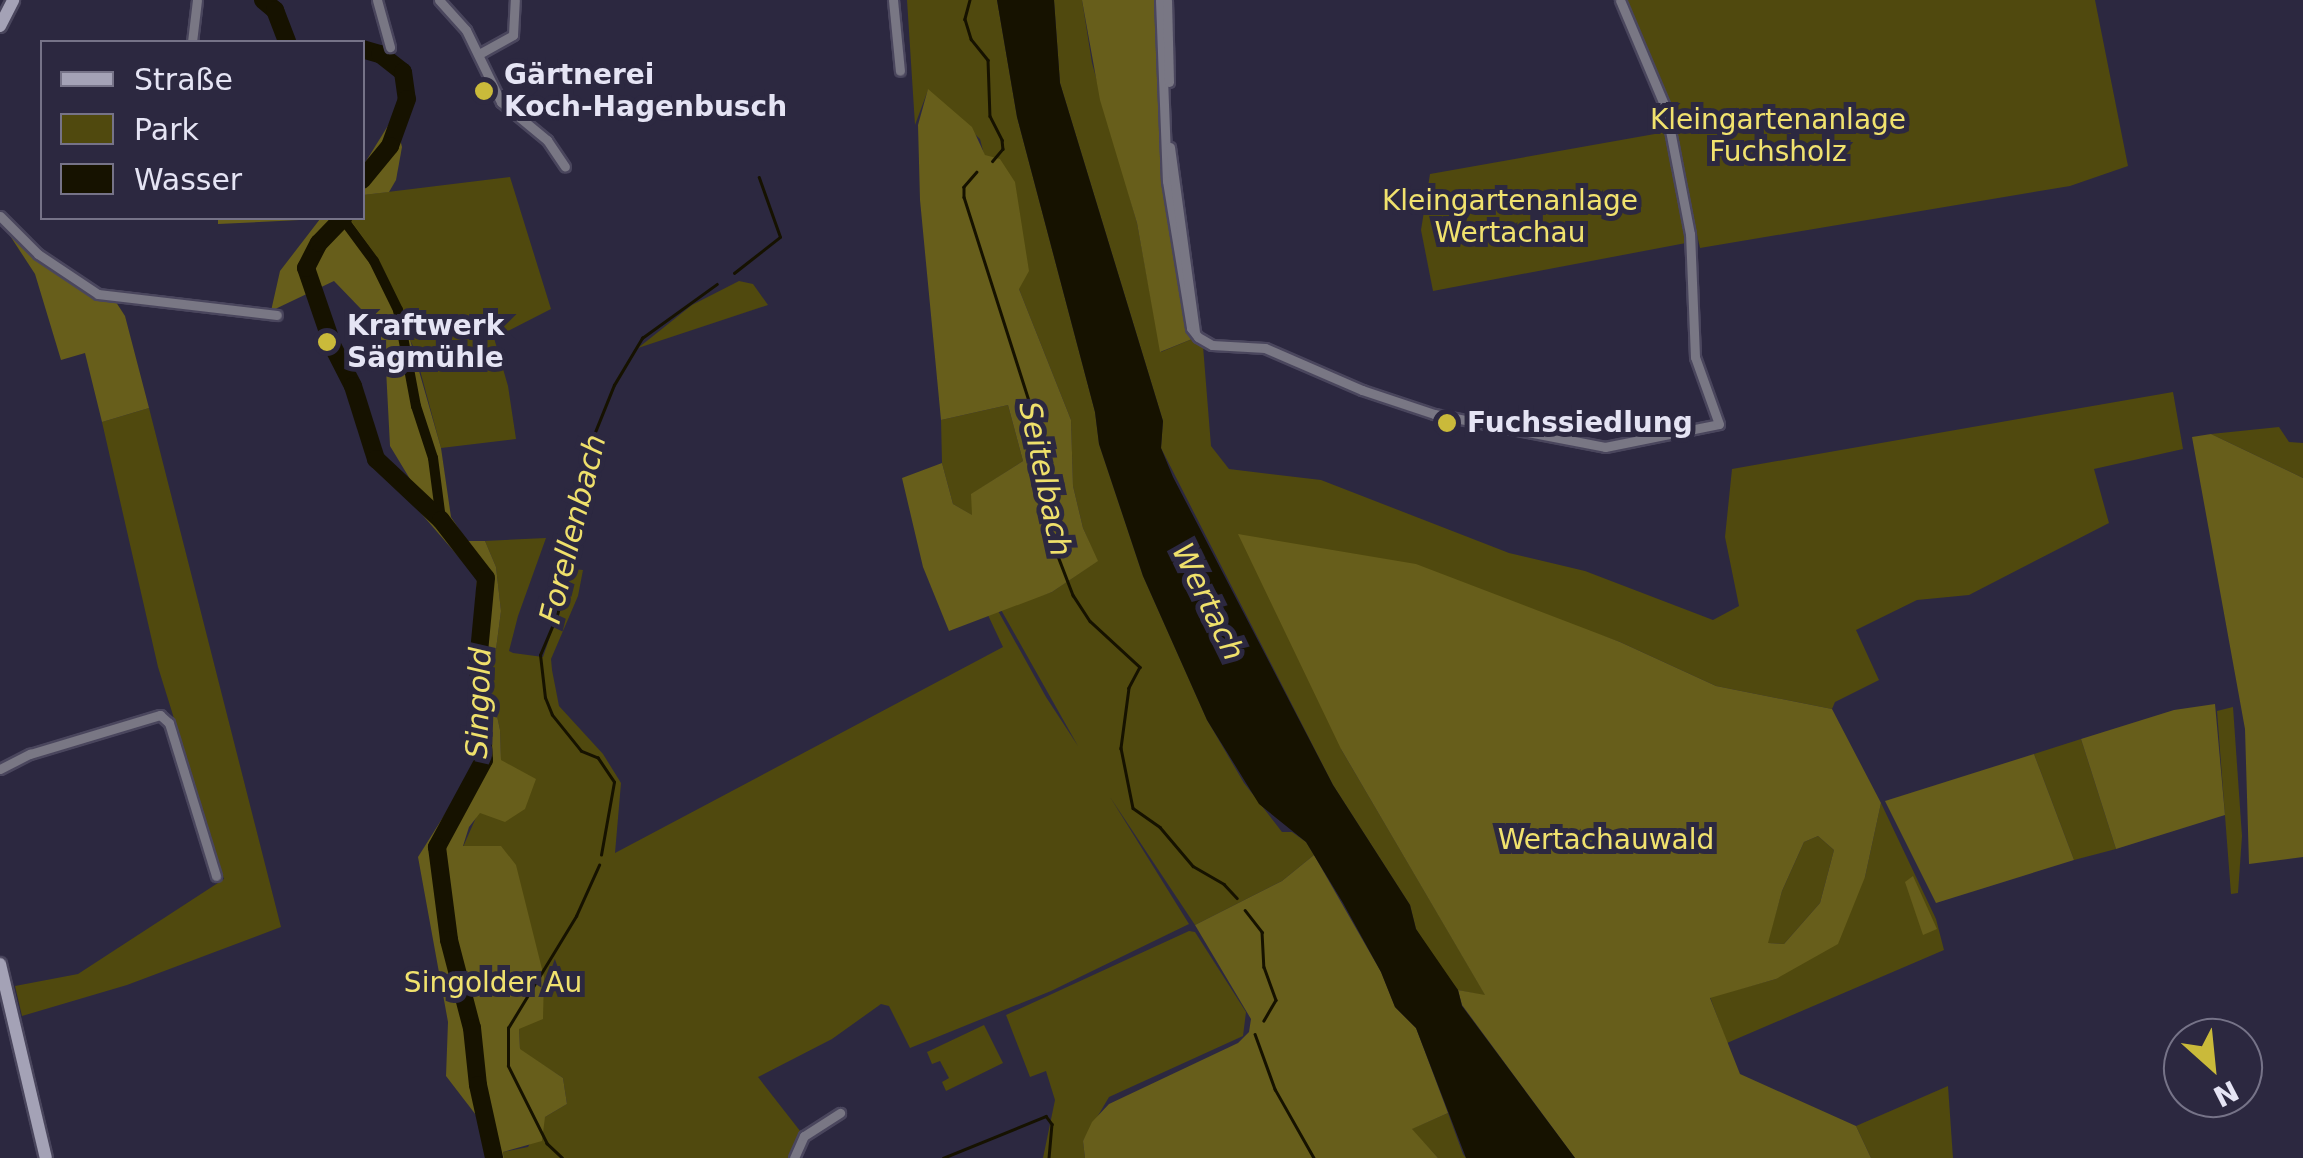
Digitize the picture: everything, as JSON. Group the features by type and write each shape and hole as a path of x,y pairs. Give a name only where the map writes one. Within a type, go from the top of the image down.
{"main road":[{"path":"0,26 13,0"},
{"path":"0,964 46,1158"}],"street":[{"path":"192,40 197,0"},
{"path":"377,0 390,47"},
{"path":"439,0 479,54 501,102 547,140 565,166"},
{"path":"479,54 513,35 514,0"},
{"path":"893,0 900,71"},
{"path":"1164,0 1167,181 1196,331 1212,345 1265,348 1384,398 1531,436 1605,448 1719,424 1695,357 1690,234 1670,126 1620,0"},
{"path":"0,216 38,254 98,294 277,315"},
{"path":"0,769 30,754 160,715 168,723 216,876"},
{"path":"794,1158 804,1136 840,1113"}],"green space":[{"path":"907,0 997,0 1017,117 1095,412 1099,444 1143,576 1207,720 1244,783 1282,832 1292,832 1306,842 1314,855 1282,881 1195,925 1110,797 1189,924 1051,991 910,1048 889,1006 881,1004 832,1039 758,1077 804,1136 794,1158 504,1158 503,1152 528,1147 545,1117 567,1104 563,1078 520,1050 519,1029 463,847 501,761 500,730 487,669 496,649 501,611 496,567 485,541 546,538 518,616 509,651 513,653 543,657 573,569 583,570 578,596 551,659 552,670 559,706 603,754 621,783 615,853 1003,647 987,613 997,609 1078,746 1000,608 1052,592 1097,561 1083,528 1073,486 1071,420 1019,289 980,139 928,90 915,125"},
{"path":"1054,0 1082,0 1092,63 1137,223 1161,352 1197,337 1203,346 1211,446 1229,469 1321,480 1509,553 1585,571 1713,620 1739,606 1725,537 1732,469 2173,392 2183,449 2094,469 2109,523 1969,595 1917,600 1856,630 1879,680 1835,702 1832,709 1716,686 1620,642 1549,617 1341,749 1486,996 1458,990 1416,929 1410,905 1333,785 1161,448 1163,421 1060,83"},
{"path":"1082,0 1159,0 1162,131 1197,337 1160,352 1137,223 1100,100"},
{"name":"Kleingartenanlage Fuchsholz","path":"1623,0 2095,0 2128,166 2070,186 1700,248 1667,100"},
{"path":"928,89 972,127 985,155 1000,159 1015,182 1029,271 1019,289 1071,420 1073,486 1083,528 1098,561 1052,592 949,631 923,567 902,478 942,463 953,504 972,515 971,494 1023,461 1008,405 941,420 920,200 918,125"},
{"path":"394,116 402,147 396,180 389,192 365,195 365,163"},
{"name":"Kleingartenanlage Wertachau","path":"1666,132 1686,243 1433,291 1421,230 1430,174"},
{"path":"510,177 551,309 494,338 508,386 516,439 441,448 414,348 350,220 365,220 365,195"},
{"name":"Singolder Au","path":"218,220 300,220 218,224"},
{"name":"Singolder Au","path":"319,220 350,220 378,258 401,308 441,448 451,517 467,541 485,541 496,567 501,611 496,649 487,669 500,730 501,760 536,779 525,809 505,822 480,813 469,827 463,846 501,846 516,865 544,977 543,1019 519,1029 520,1049 563,1078 567,1104 545,1117 542,1141 503,1152 504,1158 487,1158 479,1119 446,1076 448,1022 418,857 474,768 480,730 472,653 477,578 400,489 410,479 390,446 386,369 361,309 334,281 271,311 280,271"},
{"path":"5,228 48,268 95,295 114,299 125,316 149,408 102,422 85,353 61,360 35,274"},
{"path":"739,281 753,284 768,305 638,348 692,305"},
{"path":"1008,405 1023,461 972,494 973,516 953,504 942,463 941,420"},
{"path":"149,408 281,927 127,985 22,1016 15,986 78,974 224,879 158,667 102,422"},
{"path":"2279,427 2289,442 2303,443 2303,478 2211,434"},
{"path":"2211,434 2303,478 2303,857 2249,864 2245,729 2192,437"},
{"name":"Wertachauwald","path":"1238,534 1416,564 1620,642 1716,686 1832,709 1881,803 1865,877 1838,944 1776,979 1710,998 1740,1074 1856,1126 1871,1158 1575,1158 1462,1005 1458,990 1485,995 1341,749","holes":["1818,836 1834,850 1820,903 1784,944 1768,943 1782,891 1804,842"]},
{"path":"2215,704 2225,815 2116,849 2081,739 2174,710"},
{"path":"2233,707 2242,836 2238,893 2231,894 2217,711"},
{"path":"2081,739 2116,849 2074,860 2034,754"},
{"path":"2034,754 2074,860 1936,903 1885,801"},
{"path":"1881,803 1936,919 1944,950 1727,1043 1710,997 1776,979 1865,877"},
{"path":"1818,836 1834,850 1820,903 1784,944 1767,943 1782,891 1804,842"},
{"path":"1314,855 1381,972 1395,1007 1416,1028 1448,1113 1412,1129 1438,1158 1085,1158 1083,1141 1092,1122 1109,1104 1238,1043 1249,1032 1251,1019 1195,925 1282,881"},
{"path":"1913,876 1937,929 1923,935 1905,882"},
{"path":"1189,931 1195,932 1246,1012 1243,1036 1109,1097 1083,1141 1085,1158 1043,1158 1055,1100 1046,1071 1030,1077 1006,1015"},
{"path":"984,1025 1003,1063 946,1091 942,1082 949,1078 940,1061 932,1064 927,1052"},
{"path":"1948,1086 1953,1158 1871,1158 1856,1126"},
{"path":"1448,1113 1466,1158 1438,1158 1411,1129"}],"water":[{"name":"Wertach","path":"997,0 1054,0 1060,83 1163,421 1161,448 1173,477 1333,785 1410,905 1416,929 1458,990 1462,1006 1575,1158 1466,1158 1416,1028 1395,1007 1381,972 1343,903 1306,842 1259,804 1207,720 1143,576 1099,444 1095,412 1017,117"}],"waterway":[{"name":"Singold","path":"263,0 275,10 286,40"},
{"path":"970,0 965,19 971,39 988,60 990,116 1002,140 1003,149 993,161"},
{"name":"Singold","path":"365,50 380,54 403,72 407,99 390,146 365,176"},
{"name":"Seitelbach","path":"977,172 964,187 964,197 1038,429 1041,490 1058,556 1073,595 1090,621 1140,667 1129,688 1121,748 1133,808 1160,827 1193,866 1224,884 1237,898"},
{"name":"Forellenbach","path":"734,273 780,237 759,178"},
{"name":"Singold","path":"329,335 306,268 319,243 341,220"},
{"path":"344,220 374,261 398,310 416,406 433,458 441,520"},
{"name":"Forellenbach","path":"601,855 614,782 598,758 581,751 552,715 545,698 540,655 557,615 579,531 587,452 614,385 642,338 717,284"},
{"name":"Singold","path":"332,345 353,386 376,459 441,520 486,578 478,663 484,760 437,847 449,940 472,1028 478,1085 494,1158"},
{"name":"Forellenbach","path":"562,1158 547,1144 508,1066 508,1028 576,916 599,865"},
{"path":"1245,910 1262,932 1264,967 1276,1000 1264,1021"},
{"path":"1255,1034 1275,1089 1314,1158"},
{"name":"Forellenbach","path":"943,1158 1046,1116 1052,1124 1049,1158"}],"place":[{"name":"Gärtnerei Koch-Hagenbusch","path":"484,91"},
{"name":"Kraftwerk Sägmühle","path":"327,342"},
{"name":"Fuchssiedlung","path":"1447,423"}]}
